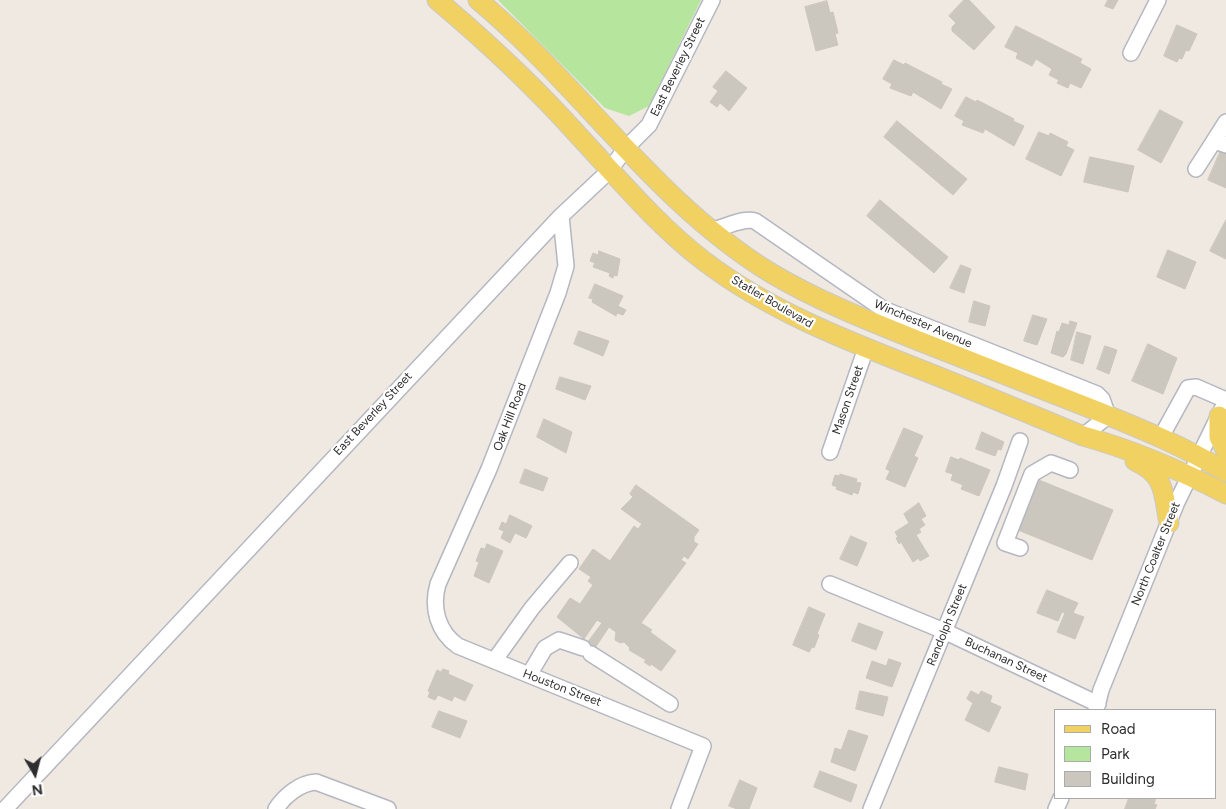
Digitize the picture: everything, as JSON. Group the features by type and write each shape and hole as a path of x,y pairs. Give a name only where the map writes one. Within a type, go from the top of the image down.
{"main road":[{"name":"Statler Boulevard","path":"437,0 485,40 534,88 609,170 665,226 704,261 775,306 834,335 1083,436 1124,448 1190,476 1226,494"},
{"name":"Statler Boulevard","path":"478,0 534,51 669,195 711,230 755,262 810,295 869,321 1161,437 1226,472"},
{"path":"1224,406 1219,437 1226,451"},
{"path":"1083,436 1149,467 1154,472 1162,485 1169,523"}],"street":[{"name":"East Beverley Street","path":"5,809 270,523 561,216 609,170 626,148 649,125 712,0"},
{"path":"1131,53 1158,0"},
{"path":"1196,169 1220,143 1226,122"},
{"name":"Oak Hill Road","path":"436,614 435,600 438,584 489,469 558,293 566,266 561,216"},
{"name":"Winchester Avenue","path":"711,230 724,228 740,220 755,221 883,309 1092,392 1102,399 1108,416"},
{"name":"Mason Street","path":"830,452 866,348"},
{"path":"1161,437 1188,388 1196,387 1224,406"},
{"name":"North Coalter Street","path":"1097,707 1101,690 1169,523 1224,406"},
{"path":"1083,436 1108,416"},
{"name":"Randolph Street","path":"871,809 1004,486 1020,441"},
{"path":"1020,548 1005,543 1032,474 1051,463 1070,470"},
{"path":"494,661 532,608 570,563"},
{"name":"Buchanan Street","path":"830,584 944,631 1097,707"},
{"name":"Houston Street","path":"436,614 442,629 454,643 703,746 679,809"},
{"path":"529,675 545,648 559,640 592,654 670,704"},
{"path":"568,643 573,650 589,660 592,654"},
{"path":"276,809 283,797 310,782 316,782 388,809"}],"green space":[{"path":"498,0 701,0 649,106 629,116 605,108"}],"building":[{"path":"964,0 969,0 995,27 974,50 952,31 952,27 956,23 949,16"},
{"path":"1108,0 1118,0 1113,9 1105,6"},
{"path":"827,1 830,13 833,12 838,33 835,34 838,45 816,51 805,7"},
{"path":"1177,25 1197,34 1189,51 1186,50 1182,59 1179,58 1177,62 1164,56"},
{"path":"1016,26 1082,59 1080,63 1091,69 1081,88 1070,83 1068,88 1057,83 1059,80 1049,75 1052,69 1036,59 1032,66 1016,58 1018,53 1005,47"},
{"path":"894,60 904,65 905,63 952,89 941,109 913,92 911,96 890,88 892,84 883,79"},
{"path":"726,71 747,88 729,111 720,103 717,107 710,102 718,91 713,87"},
{"path":"966,97 976,102 977,100 1024,126 1014,146 985,129 983,133 962,125 964,121 955,116"},
{"path":"1160,110 1183,122 1161,163 1138,150"},
{"path":"897,121 967,179 953,195 884,137"},
{"path":"1039,132 1049,136 1050,133 1068,142 1066,146 1074,150 1061,176 1026,159"},
{"path":"1221,150 1226,152 1226,188 1208,180"},
{"path":"1090,157 1134,166 1128,192 1084,182"},
{"path":"880,200 948,257 934,273 867,216"},
{"path":"1226,220 1226,259 1210,251"},
{"path":"1168,250 1196,262 1185,289 1157,277"},
{"path":"599,251 620,259 617,276 614,275 613,278 609,276 610,273 593,267 595,263 590,261 593,253 598,255"},
{"path":"961,265 971,269 964,293 950,288"},
{"path":"595,284 623,296 618,306 626,310 623,315 617,313 616,316 592,302 593,299 589,298"},
{"path":"974,301 990,306 985,326 969,322"},
{"path":"1033,315 1047,319 1037,345 1024,341"},
{"path":"1070,321 1077,323 1066,354 1063,357 1051,353 1057,331 1059,332 1062,323 1069,325"},
{"path":"579,331 609,341 603,356 574,344"},
{"path":"1077,332 1091,336 1083,364 1071,360"},
{"path":"1148,344 1177,358 1163,394 1132,381"},
{"path":"1105,346 1117,350 1109,374 1097,369"},
{"path":"560,377 591,386 585,400 556,389"},
{"path":"544,419 572,432 566,453 537,437"},
{"path":"904,428 923,436 914,456 918,458 905,487 886,479 890,471 886,469"},
{"path":"982,432 1004,442 1001,450 998,449 995,456 976,449"},
{"path":"951,457 959,460 960,458 990,470 979,496 961,489 963,485 951,480 953,474 946,472"},
{"path":"525,469 548,478 543,491 520,483"},
{"path":"840,474 857,479 856,482 861,483 858,494 853,492 852,495 836,489 837,487 832,485 835,475 840,476"},
{"path":"1034,478 1113,510 1092,560 1013,528"},
{"path":"636,485 699,530 694,537 694,542 698,544 688,559 684,556 681,560 686,563 641,623 676,651 661,671 651,664 650,666 644,662 646,660 629,650 630,648 624,642 620,643 615,640 616,632 609,627 589,657 581,651 602,623 597,620 584,639 557,617 570,598 580,604 593,585 588,581 591,577 579,569 593,549 610,561 634,526 638,529 642,524 621,509 633,497 630,494"},
{"path":"919,503 926,516 921,519 925,525 919,529 921,532 916,535 929,556 920,561 919,558 913,562 901,542 899,544 895,532 909,523 904,514"},
{"path":"510,515 532,526 526,538 515,533 510,543 501,538 504,531 499,529 502,522 506,524"},
{"path":"851,536 867,543 857,566 840,559"},
{"path":"487,544 503,551 489,583 474,576 479,562 476,561 481,548 485,549"},
{"path":"1047,590 1078,603 1073,613 1084,617 1075,639 1057,632 1065,613 1062,612 1058,621 1037,613"},
{"path":"809,607 825,614 814,648 812,647 809,652 793,645"},
{"path":"859,623 883,632 876,650 852,641"},
{"path":"889,659 901,663 892,687 866,678 872,661 886,666"},
{"path":"443,669 449,671 448,674 473,685 465,701 454,696 452,701 438,695 435,700 428,697 430,692 428,691 437,670 441,672"},
{"path":"860,691 888,697 883,716 856,709"},
{"path":"971,691 979,695 981,691 992,696 990,702 1001,707 989,732 965,720 973,703 967,699"},
{"path":"439,711 467,721 460,738 432,727"},
{"path":"849,730 868,736 855,771 831,762 835,748 841,750"},
{"path":"999,767 1028,774 1025,790 995,782"},
{"path":"820,771 857,785 851,802 814,787"},
{"path":"740,780 757,788 749,809 737,809 729,806"},
{"path":"1129,799 1156,799 1154,804 1157,805 1155,809 1125,809"}]}
